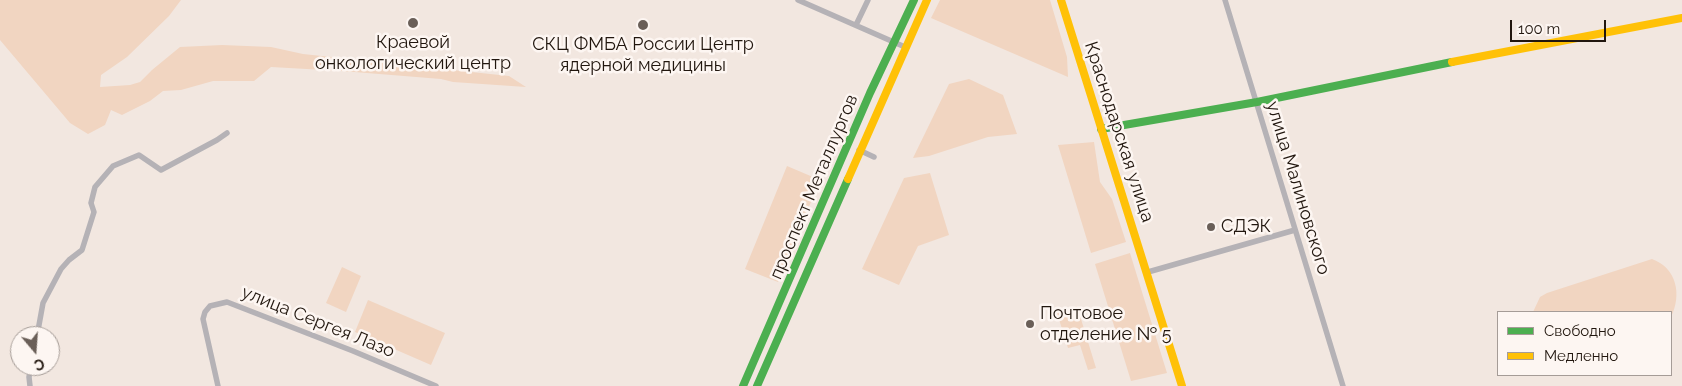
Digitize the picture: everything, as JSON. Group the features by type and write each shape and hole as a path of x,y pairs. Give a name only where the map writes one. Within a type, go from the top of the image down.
{"main road":[{"name":"проспект Металлургов","path":"743,386 893,42 914,0"},
{"name":"проспект Металлургов","path":"757,386 926,0"},
{"name":"Краснодарская улица","path":"1061,0 1148,272 1182,386"},
{"path":"1102,129 1257,102 1682,18"}],"street":[{"path":"798,0 904,48"},
{"path":"856,25 868,0"},
{"name":"улица Малиновского","path":"1225,0 1342,386"},
{"path":"39,326 43,303 61,270 69,260 82,250 94,212 91,203 95,187 113,166 139,155 161,170 217,140 227,132"},
{"path":"859,150 874,157"},
{"path":"1148,272 1295,230"},
{"name":"улица Сергея Лазо","path":"218,386 203,319 204,313 210,306 223,302 285,324 436,386"}],"shaded area":[{"path":"0,0 181,0 169,16 127,57 101,75 100,87 130,85 140,82 180,47 222,45 271,47 303,54 509,76 526,87 342,71 271,67 254,81 213,81 181,90 163,91 150,101 122,115 111,110 105,125 88,134 70,123 0,40"},
{"path":"940,0 1050,0 1067,57 1068,77 931,18"},
{"path":"969,79 1003,95 1017,134 988,137 929,156 913,158 949,84"},
{"path":"1094,142 1100,182 1112,199 1126,242 1091,253 1058,145"},
{"path":"787,166 820,180 778,282 745,269"},
{"path":"930,173 949,235 918,246 899,285 862,269 904,178"},
{"path":"1130,253 1167,373 1131,381 1095,264"},
{"path":"1652,259 1660,263 1672,276 1675,283 1676,300 1672,314 1672,311 1533,311 1540,297 1547,293"},
{"path":"342,267 361,276 346,312 326,303"},
{"path":"368,300 445,333 431,365 355,332"},
{"path":"1077,306 1096,368 1088,370 1080,345 1068,348 1057,313"}],"traffic: fast":[{"path":"743,386 870,93 914,0"},
{"path":"1101,129 1257,102 1452,62"},
{"path":"757,386 848,179"}],"traffic: slow":[{"path":"848,179 927,0"},
{"path":"1061,0 1182,386"},
{"path":"1452,62 1682,18"}],"place":[{"name":"Краевой онкологический центр","path":"413,23"},
{"name":"СКЦ ФМБА России Центр ядерной медицины","path":"643,25"},
{"name":"СДЭК","path":"1211,227"},
{"name":"Почтовое отделение № 5","path":"1030,324"}]}
